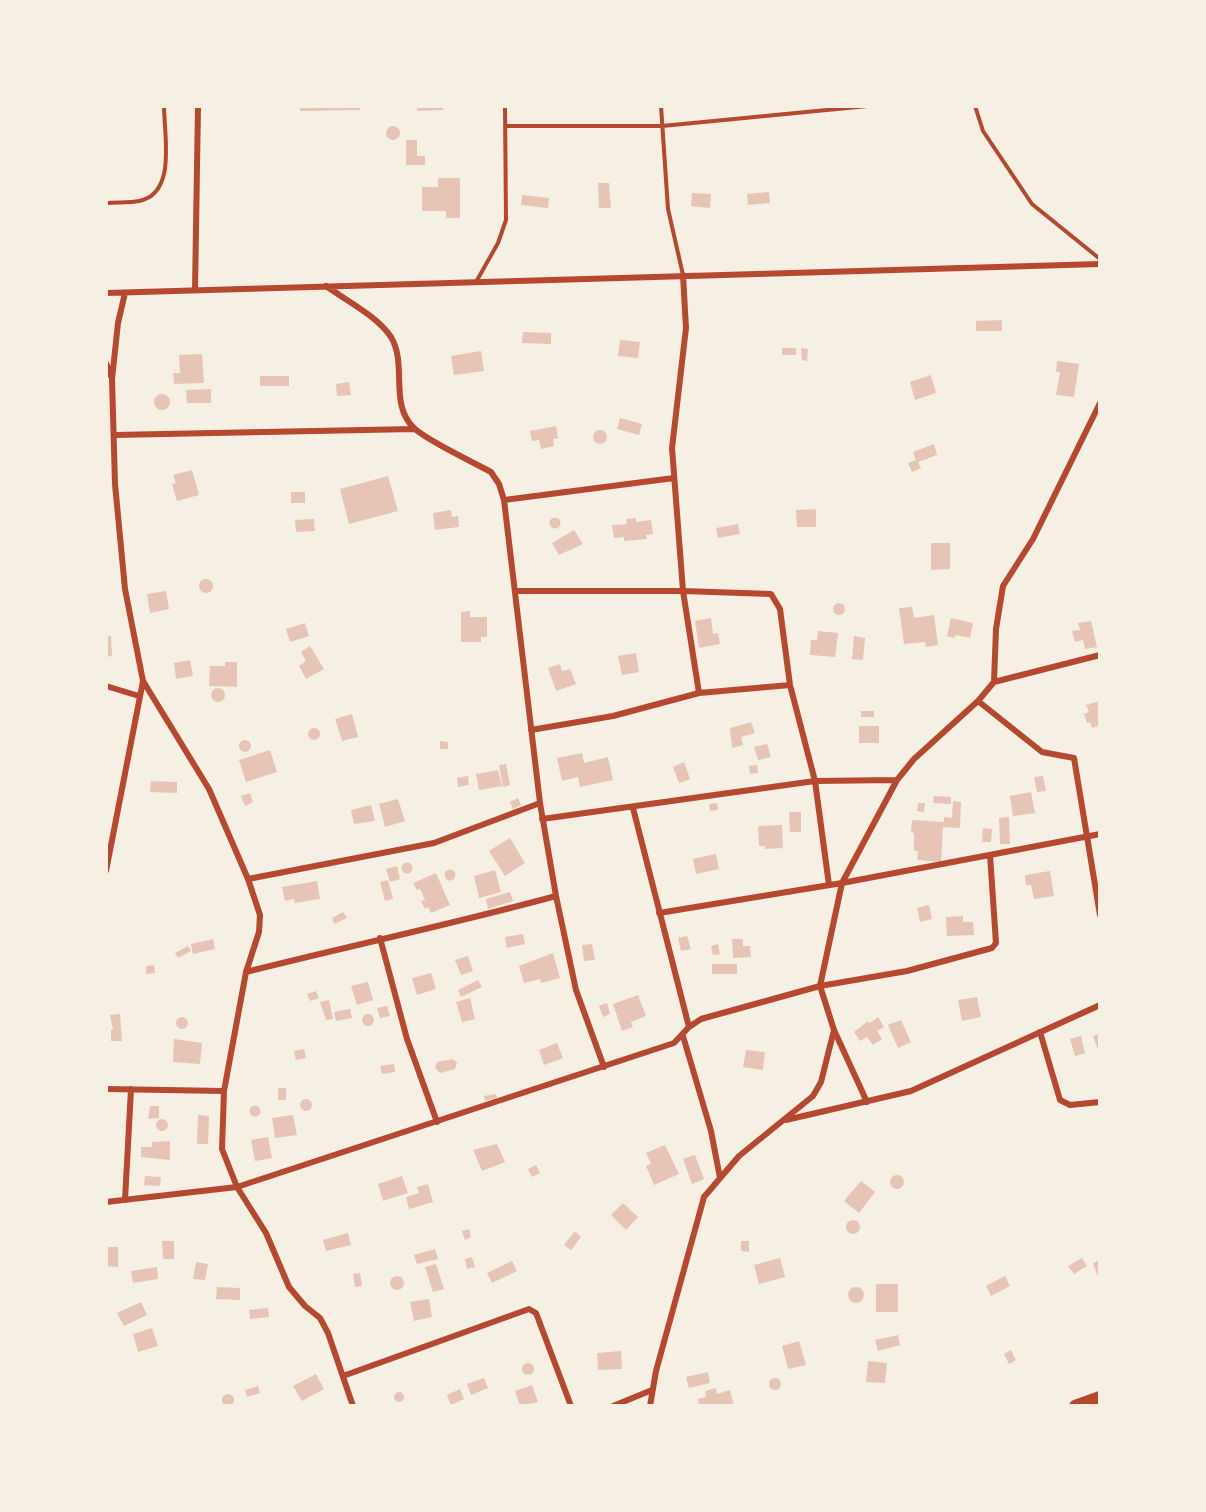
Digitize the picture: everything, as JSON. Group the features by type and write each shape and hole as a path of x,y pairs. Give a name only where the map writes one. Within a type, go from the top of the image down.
{"main road":[{"path":"1075,1406 1100,1397"}],"street":[{"path":"195,290 198,106"},
{"path":"106,293 1100,264"},
{"path":"683,275 686,328 672,436 683,591 699,693"},
{"path":"326,286 380,325 392,338 396,351 403,410 414,429"},
{"path":"125,293 118,323 112,379 114,435 125,589 143,681 209,789 248,879 260,915 259,932 246,972 224,1091 222,1149 237,1187 266,1233 289,1287 304,1306 320,1318 328,1332 353,1406"},
{"path":"106,363 112,379"},
{"path":"994,682 996,629 1002,586 1033,539 1100,403"},
{"path":"114,435 414,429 491,472 499,484 504,500 542,819 556,896 576,990 604,1067"},
{"path":"504,500 674,478"},
{"path":"516,591 683,591 771,594 780,609 790,685 815,781 829,885"},
{"path":"867,1102 834,1030 820,986 842,883 897,780 914,759 978,701 994,682 1100,655"},
{"path":"106,871 143,681"},
{"path":"531,730 613,716 699,693 790,685"},
{"path":"106,686 139,696"},
{"path":"978,701 1042,752 1074,758 1100,915"},
{"path":"542,819 815,781 897,780"},
{"path":"248,879 434,843 540,803"},
{"path":"633,808 689,1027"},
{"path":"659,913 842,883 1100,834"},
{"path":"106,1203 237,1187 674,1043 689,1027 701,1019 820,986 907,971 992,948 996,943 990,855"},
{"path":"246,972 380,938 473,919 556,896"},
{"path":"380,938 407,1039 437,1122"},
{"path":"783,1120 911,1090 1100,1005"},
{"path":"650,1406 652,1390 697,1215 704,1197 739,1156 813,1096 821,1082 834,1030"},
{"path":"1040,1032 1059,1100 1070,1105 1100,1102"},
{"path":"683,1036 711,1131 720,1178"},
{"path":"106,1089 224,1091"},
{"path":"125,1200 130,1089"},
{"path":"343,1376 530,1309 536,1313 571,1406"},
{"path":"613,1406 652,1390"}],"lane":[{"path":"106,203 139,201 159,190 165,176 164,106"},
{"path":"476,282 498,243 506,220 505,106"},
{"path":"661,106 668,209 683,275"},
{"path":"505,126 662,126 868,106"},
{"path":"975,106 983,131 1032,204 1100,259"}],"building":[{"path":"300,106 360,106 360,110 300,111"},
{"path":"417,106 443,106 443,110 417,111"},
{"path":"393,126 398,128 400,133 398,138 393,140 388,138 386,133 388,128"},
{"path":"406,140 417,140 417,156 425,156 425,165 406,165"},
{"path":"438,178 460,178 460,218 446,218 446,211 422,211 422,187 438,187"},
{"path":"598,183 609,183 611,208 599,208"},
{"path":"769,192 770,203 748,205 747,194"},
{"path":"692,193 711,194 710,208 691,206"},
{"path":"522,195 549,198 548,208 521,205"},
{"path":"1002,320 1002,331 976,331 976,321"},
{"path":"523,332 551,333 551,344 522,343"},
{"path":"620,340 640,342 638,358 618,356"},
{"path":"782,348 796,348 796,355 782,355"},
{"path":"801,348 808,349 807,361 802,360"},
{"path":"481,351 484,371 454,375 451,356"},
{"path":"202,354 204,383 174,384 173,373 180,373 179,355"},
{"path":"1057,361 1079,364 1074,397 1056,395 1060,372 1056,372"},
{"path":"931,375 936,393 915,400 910,382"},
{"path":"260,376 289,376 289,386 260,386"},
{"path":"349,382 351,395 337,396 336,384"},
{"path":"211,389 211,403 187,403 186,390"},
{"path":"162,394 170,402 162,410 154,402"},
{"path":"620,418 642,424 639,435 617,429"},
{"path":"556,426 558,438 553,439 554,446 541,449 539,440 532,441 530,431"},
{"path":"600,430 605,432 607,437 605,442 600,444 595,442 593,437 595,432"},
{"path":"934,444 937,455 918,462 921,468 912,472 908,463 916,460 913,452"},
{"path":"192,470 199,495 177,501 172,484 176,483 173,475"},
{"path":"388,476 398,511 349,524 340,489"},
{"path":"291,492 305,492 305,503 291,503"},
{"path":"816,509 816,527 797,527 796,510"},
{"path":"451,510 452,517 458,516 459,527 435,530 433,513"},
{"path":"555,517 561,523 555,529 549,523"},
{"path":"636,518 636,522 651,520 653,534 646,535 647,539 624,541 624,537 614,538 612,525 627,524 626,519"},
{"path":"314,519 315,531 296,532 295,520"},
{"path":"738,524 740,534 718,538 716,528"},
{"path":"574,530 583,544 559,555 552,543"},
{"path":"931,543 950,543 950,569 931,570"},
{"path":"206,579 211,581 213,586 211,591 206,593 201,591 199,586 201,581"},
{"path":"166,591 169,609 150,613 147,594"},
{"path":"841,603 845,609 841,615 837,615 833,607"},
{"path":"912,607 914,618 934,615 938,645 926,647 925,642 904,644 899,608"},
{"path":"470,611 470,617 487,617 487,637 481,637 481,642 461,642 461,612"},
{"path":"711,618 713,634 718,633 720,644 699,648 695,621"},
{"path":"951,618 973,623 970,638 947,636"},
{"path":"1091,621 1097,647 1085,649 1083,640 1075,642 1072,631 1080,630 1078,623"},
{"path":"305,623 309,636 290,642 286,629"},
{"path":"818,631 838,633 835,657 810,655 811,640 817,640"},
{"path":"106,636 111,636 112,656 106,657"},
{"path":"854,636 865,638 863,660 852,659"},
{"path":"310,646 324,669 306,679 299,666 306,661 301,652"},
{"path":"636,653 639,672 622,675 618,656"},
{"path":"190,660 193,676 176,679 174,663"},
{"path":"225,662 237,662 237,687 209,686 210,666 225,666"},
{"path":"560,664 562,671 570,669 576,684 556,691 548,668"},
{"path":"215,688 221,688 225,695 221,702 215,702 211,698 211,692"},
{"path":"1100,701 1100,725 1092,728 1090,722 1087,723 1084,714 1089,712 1086,705"},
{"path":"861,711 874,711 874,717 861,717"},
{"path":"352,714 358,737 342,741 335,719"},
{"path":"751,722 755,733 741,737 743,745 732,748 730,728"},
{"path":"859,726 879,726 879,743 859,743"},
{"path":"316,728 319,729 319,739 312,740 309,739 308,732 309,729"},
{"path":"245,740 251,746 245,752 239,746"},
{"path":"440,741 448,742 448,749 440,749"},
{"path":"767,744 771,757 758,760 754,747"},
{"path":"270,750 277,772 246,782 239,760"},
{"path":"582,753 584,763 608,757 613,780 580,787 578,777 562,781 557,758"},
{"path":"684,762 690,779 679,783 673,767"},
{"path":"506,764 510,785 503,787 499,765"},
{"path":"757,765 758,773 750,774 749,766"},
{"path":"498,770 502,786 479,790 476,774"},
{"path":"468,776 469,785 458,787 457,778"},
{"path":"1043,776 1046,791 1037,792 1034,777"},
{"path":"151,781 177,782 177,793 150,792"},
{"path":"1031,792 1035,813 1013,816 1010,796"},
{"path":"250,793 253,802 245,806 241,796"},
{"path":"934,796 951,797 951,804 933,803"},
{"path":"518,798 521,805 513,809 510,802"},
{"path":"398,799 405,821 385,827 379,804"},
{"path":"953,801 961,802 960,828 943,827 941,862 917,860 918,851 914,851 914,833 911,832 912,820 944,822 944,817 952,818"},
{"path":"717,803 718,810 710,811 709,804"},
{"path":"918,803 925,803 924,812 917,811"},
{"path":"371,805 375,821 354,824 351,810"},
{"path":"789,812 801,812 801,832 790,832"},
{"path":"1009,817 1010,844 1000,844 999,818"},
{"path":"782,825 783,848 765,849 765,846 759,846 758,826"},
{"path":"983,828 992,829 991,842 982,842"},
{"path":"510,838 525,863 505,876 489,851"},
{"path":"716,854 719,869 696,874 693,859"},
{"path":"407,862 413,868 407,874 401,868"},
{"path":"397,866 400,879 390,882 386,869"},
{"path":"450,870 454,871 454,879 450,880 446,879 445,875 446,871"},
{"path":"495,870 501,892 479,898 474,876"},
{"path":"1050,871 1054,896 1034,899 1031,885 1026,885 1025,875"},
{"path":"436,873 450,905 431,913 428,907 425,909 421,901 425,900 420,889 417,890 413,883"},
{"path":"388,880 393,899 385,901 380,882"},
{"path":"317,881 320,899 295,903 294,899 285,901 282,887"},
{"path":"510,892 513,901 488,909 486,899"},
{"path":"929,905 932,919 920,922 917,908"},
{"path":"343,912 347,918 334,924 332,918"},
{"path":"963,916 963,922 973,922 974,935 947,936 946,917"},
{"path":"523,934 525,944 507,948 505,937"},
{"path":"687,936 691,949 681,951 678,938"},
{"path":"213,939 215,949 193,954 191,944"},
{"path":"732,939 743,939 743,946 750,946 751,957 733,958"},
{"path":"592,944 595,960 584,961 582,945"},
{"path":"718,944 720,954 713,955 711,946"},
{"path":"188,946 191,951 178,958 175,953"},
{"path":"553,953 560,978 541,983 540,979 524,983 519,966"},
{"path":"468,956 473,971 461,975 455,960"},
{"path":"712,964 737,964 737,974 712,974"},
{"path":"154,965 155,973 146,974 146,966"},
{"path":"431,973 436,989 417,995 412,978"},
{"path":"478,980 482,987 461,997 458,990"},
{"path":"368,982 373,1000 357,1005 351,986"},
{"path":"316,991 319,998 310,1001 307,994"},
{"path":"638,995 646,1016 631,1022 633,1027 622,1031 613,1004"},
{"path":"977,997 981,1017 962,1021 958,1000"},
{"path":"470,998 475,1019 462,1022 456,1002"},
{"path":"329,1000 333,1019 326,1020 320,1002"},
{"path":"607,1003 610,1014 603,1017 599,1006"},
{"path":"387,1006 390,1016 380,1018 377,1008"},
{"path":"350,1009 352,1018 336,1021 334,1012"},
{"path":"120,1014 122,1041 111,1041 111,1030 113,1030 110,1015"},
{"path":"370,1014 373,1015 373,1025 366,1026 363,1025 362,1018 363,1015"},
{"path":"184,1017 188,1023 184,1029 180,1029 176,1021"},
{"path":"878,1017 884,1027 877,1031 882,1039 873,1045 867,1037 860,1041 854,1032 868,1021 870,1023"},
{"path":"901,1020 911,1042 898,1048 888,1025"},
{"path":"1100,1033 1100,1053 1099,1053 1093,1036"},
{"path":"1081,1036 1085,1053 1075,1056 1070,1039"},
{"path":"174,1039 202,1043 200,1064 173,1062"},
{"path":"557,1043 563,1058 544,1065 539,1050"},
{"path":"304,1049 306,1058 296,1060 294,1051"},
{"path":"746,1050 765,1052 763,1070 743,1067"},
{"path":"453,1059 457,1063 455,1069 440,1073 435,1068 437,1062"},
{"path":"394,1064 395,1072 382,1074 380,1066"},
{"path":"278,1088 286,1088 286,1100 278,1100"},
{"path":"496,1094 497,1098 485,1101 484,1096"},
{"path":"308,1099 312,1105 308,1111 304,1111 300,1103"},
{"path":"255,1105 261,1111 255,1117 249,1111"},
{"path":"150,1106 159,1106 159,1118 148,1119"},
{"path":"198,1115 209,1116 208,1144 197,1144"},
{"path":"293,1115 297,1135 275,1138 272,1118"},
{"path":"164,1119 167,1120 167,1130 160,1131 157,1130 156,1123 157,1120"},
{"path":"268,1137 272,1158 255,1161 251,1140"},
{"path":"170,1141 170,1160 141,1157 141,1147 152,1147 152,1142"},
{"path":"497,1144 505,1162 482,1171 473,1150"},
{"path":"665,1145 679,1174 654,1185 646,1166 651,1164 646,1153"},
{"path":"695,1155 704,1179 692,1184 683,1159"},
{"path":"536,1165 540,1173 532,1177 528,1169"},
{"path":"897,1175 902,1177 904,1182 902,1187 897,1189 892,1187 890,1182 892,1177"},
{"path":"145,1176 161,1177 160,1186 144,1185"},
{"path":"402,1176 408,1193 383,1201 378,1184"},
{"path":"861,1181 875,1192 859,1213 844,1201"},
{"path":"428,1184 433,1202 409,1209 406,1197 419,1193 417,1187"},
{"path":"623,1203 638,1217 626,1230 611,1215"},
{"path":"850,1220 856,1220 860,1227 856,1234 850,1234 846,1230 846,1224"},
{"path":"469,1229 471,1237 465,1240 462,1231"},
{"path":"575,1231 581,1237 571,1250 564,1245"},
{"path":"348,1233 351,1245 326,1251 323,1240"},
{"path":"162,1241 174,1241 174,1259 163,1259"},
{"path":"741,1241 749,1241 749,1252 741,1251"},
{"path":"106,1247 118,1247 118,1267 106,1266"},
{"path":"435,1249 438,1259 417,1264 414,1255"},
{"path":"472,1257 475,1267 467,1269 465,1259"},
{"path":"780,1258 785,1277 759,1284 754,1265"},
{"path":"1082,1258 1087,1266 1074,1274 1068,1266"},
{"path":"1100,1260 1100,1280 1099,1280 1093,1263"},
{"path":"512,1261 517,1271 492,1283 487,1273"},
{"path":"196,1262 208,1264 205,1280 193,1279"},
{"path":"436,1264 444,1289 433,1292 425,1267"},
{"path":"157,1267 158,1279 133,1283 131,1271"},
{"path":"360,1273 362,1286 355,1287 353,1274"},
{"path":"394,1276 400,1276 404,1283 400,1290 394,1290 390,1286 390,1280"},
{"path":"1005,1276 1010,1286 991,1296 986,1286"},
{"path":"876,1284 898,1284 898,1312 876,1312"},
{"path":"217,1287 240,1288 240,1300 216,1299"},
{"path":"853,1287 859,1287 864,1295 862,1301 853,1303 848,1298 848,1292"},
{"path":"429,1299 432,1317 414,1321 410,1302"},
{"path":"141,1302 147,1315 124,1326 117,1313"},
{"path":"268,1308 269,1317 250,1319 249,1310"},
{"path":"152,1328 158,1346 138,1352 133,1334"},
{"path":"898,1335 900,1345 878,1351 875,1340"},
{"path":"799,1341 806,1365 788,1369 782,1346"},
{"path":"1011,1350 1016,1360 1009,1364 1004,1354"},
{"path":"621,1351 622,1369 598,1370 597,1353"},
{"path":"868,1361 887,1363 885,1383 866,1382"},
{"path":"530,1363 534,1369 530,1375 526,1375 522,1367"},
{"path":"708,1372 710,1383 689,1388 686,1377"},
{"path":"316,1374 324,1389 302,1401 293,1386"},
{"path":"484,1378 488,1388 471,1395 467,1384"},
{"path":"777,1378 780,1379 780,1389 773,1390 770,1389 769,1382 770,1379"},
{"path":"532,1385 538,1402 520,1406 515,1391"},
{"path":"258,1386 260,1393 247,1397 245,1390"},
{"path":"716,1388 717,1394 730,1390 734,1406 699,1406 698,1399 706,1397 705,1391"},
{"path":"460,1389 464,1399 451,1405 447,1395"},
{"path":"399,1392 403,1393 403,1401 399,1402 395,1401 394,1397 395,1393"},
{"path":"230,1394 234,1400 230,1406 226,1406 222,1398"}]}
